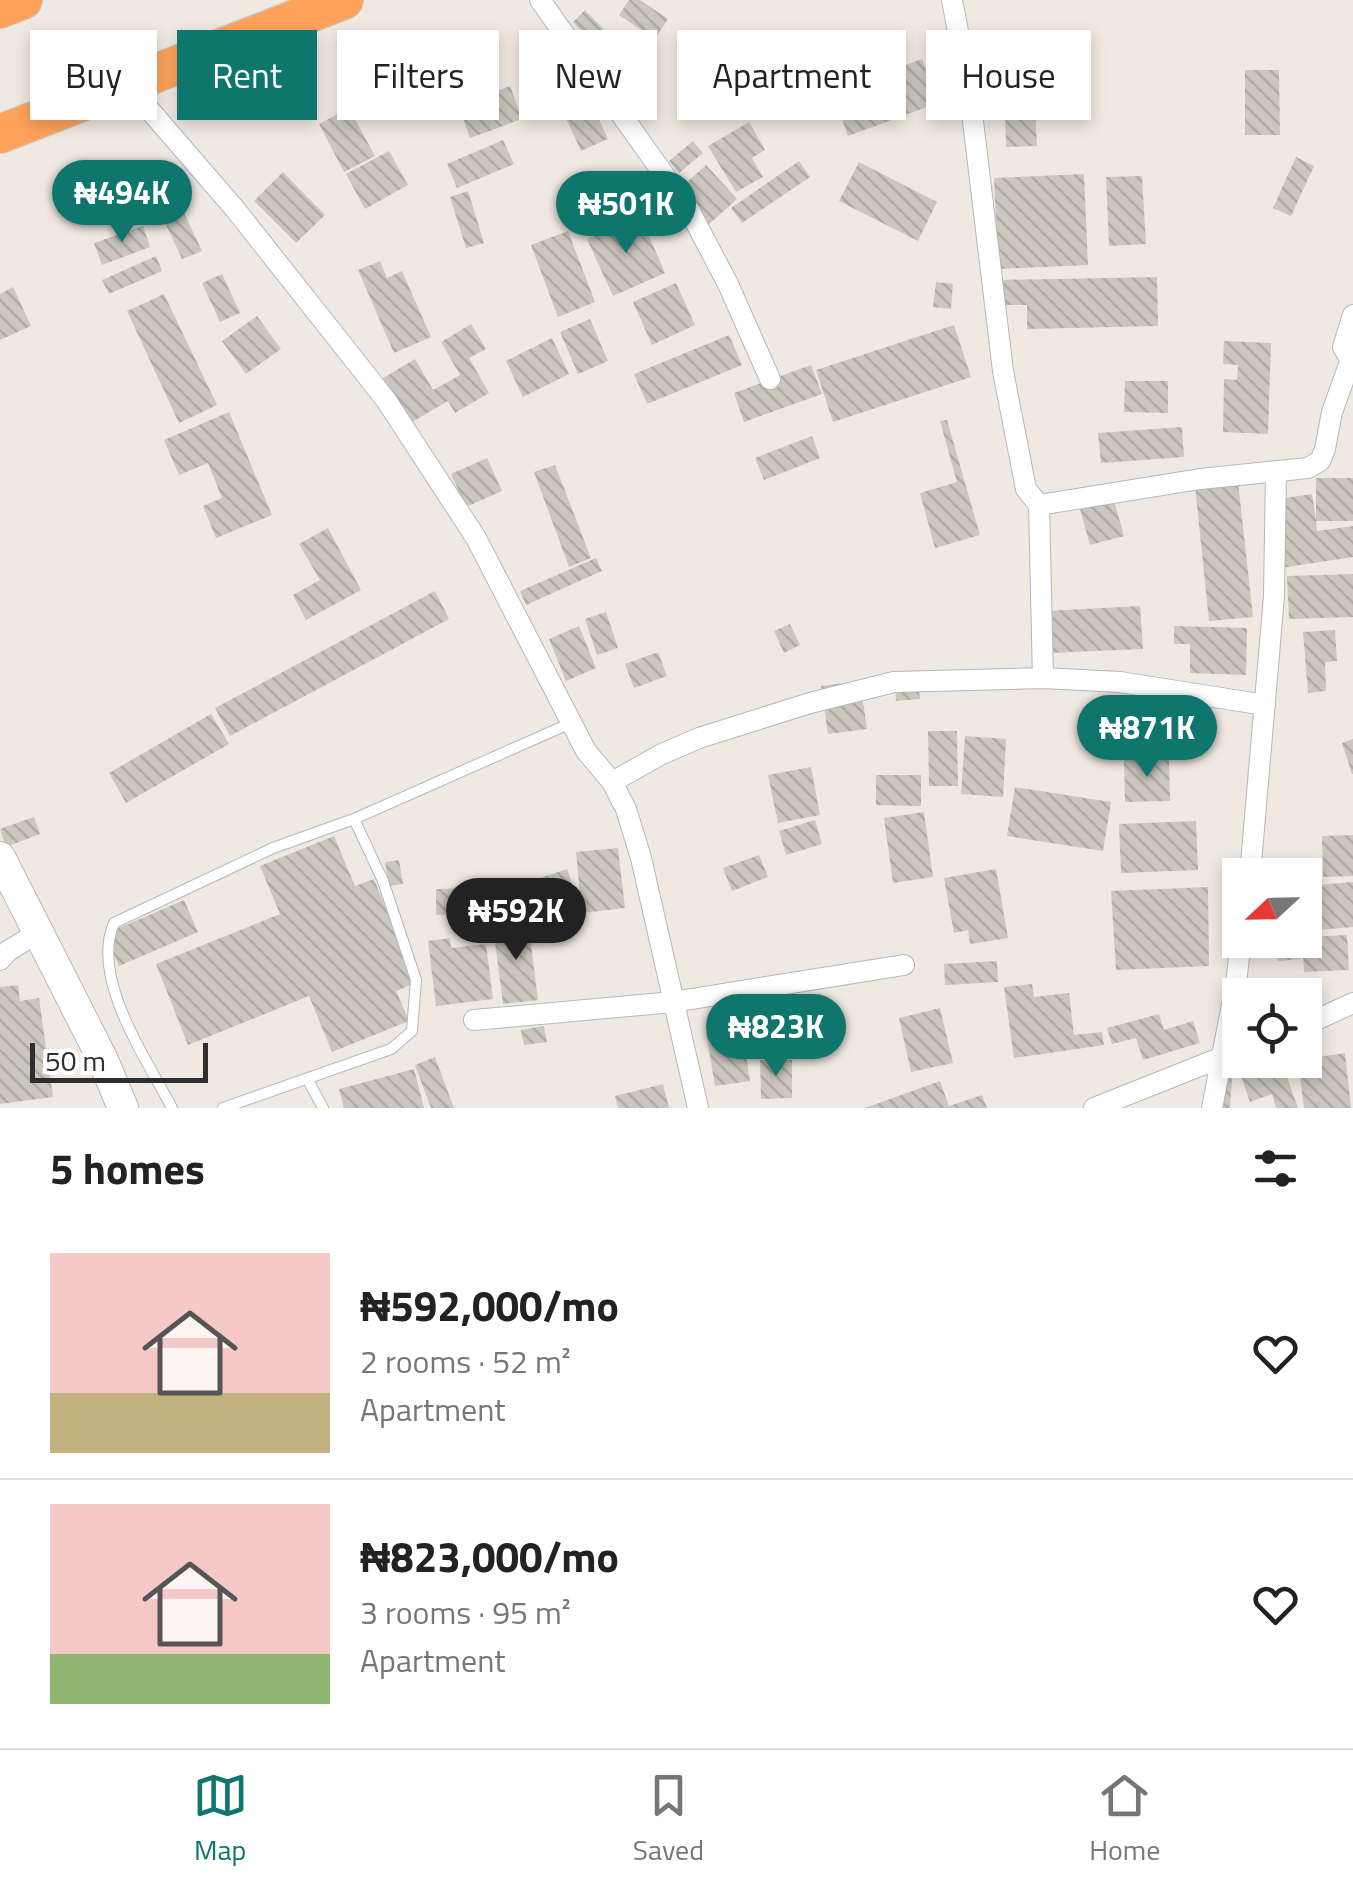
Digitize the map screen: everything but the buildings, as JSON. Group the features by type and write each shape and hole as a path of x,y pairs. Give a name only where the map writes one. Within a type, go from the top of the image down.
{"highway":[{"path":"0,8 23,0"},
{"path":"157,74 344,0"},
{"path":"0,134 37,120"}],"main road":[{"path":"0,857 124,1108"}],"street":[{"path":"540,0 689,210 721,270 770,380"},
{"path":"952,0 969,88 1003,371 1031,500 1039,505 1116,490 1308,468 1320,461 1332,412 1351,363 1343,341 1353,315"},
{"path":"157,119 235,209 386,400 476,538 586,751 612,782 626,809 641,858 698,1108"},
{"path":"1252,858 1274,596 1276,471"},
{"path":"1039,505 1043,678"},
{"path":"612,782 700,738 852,692 923,679 1120,682 1265,705"},
{"path":"0,960 39,932"},
{"path":"474,1020 673,1002 904,965"},
{"path":"1322,1019 1352,1007"},
{"path":"1094,1108 1222,1057"},
{"path":"1212,1108 1222,1078"}],"lane":[{"path":"172,1108 120,1006 106,959 107,938 114,923 273,848 354,820 571,722"},
{"path":"223,1108 391,1049 412,1031 416,980 383,881 354,820"},
{"path":"308,1080 323,1108"}]}
